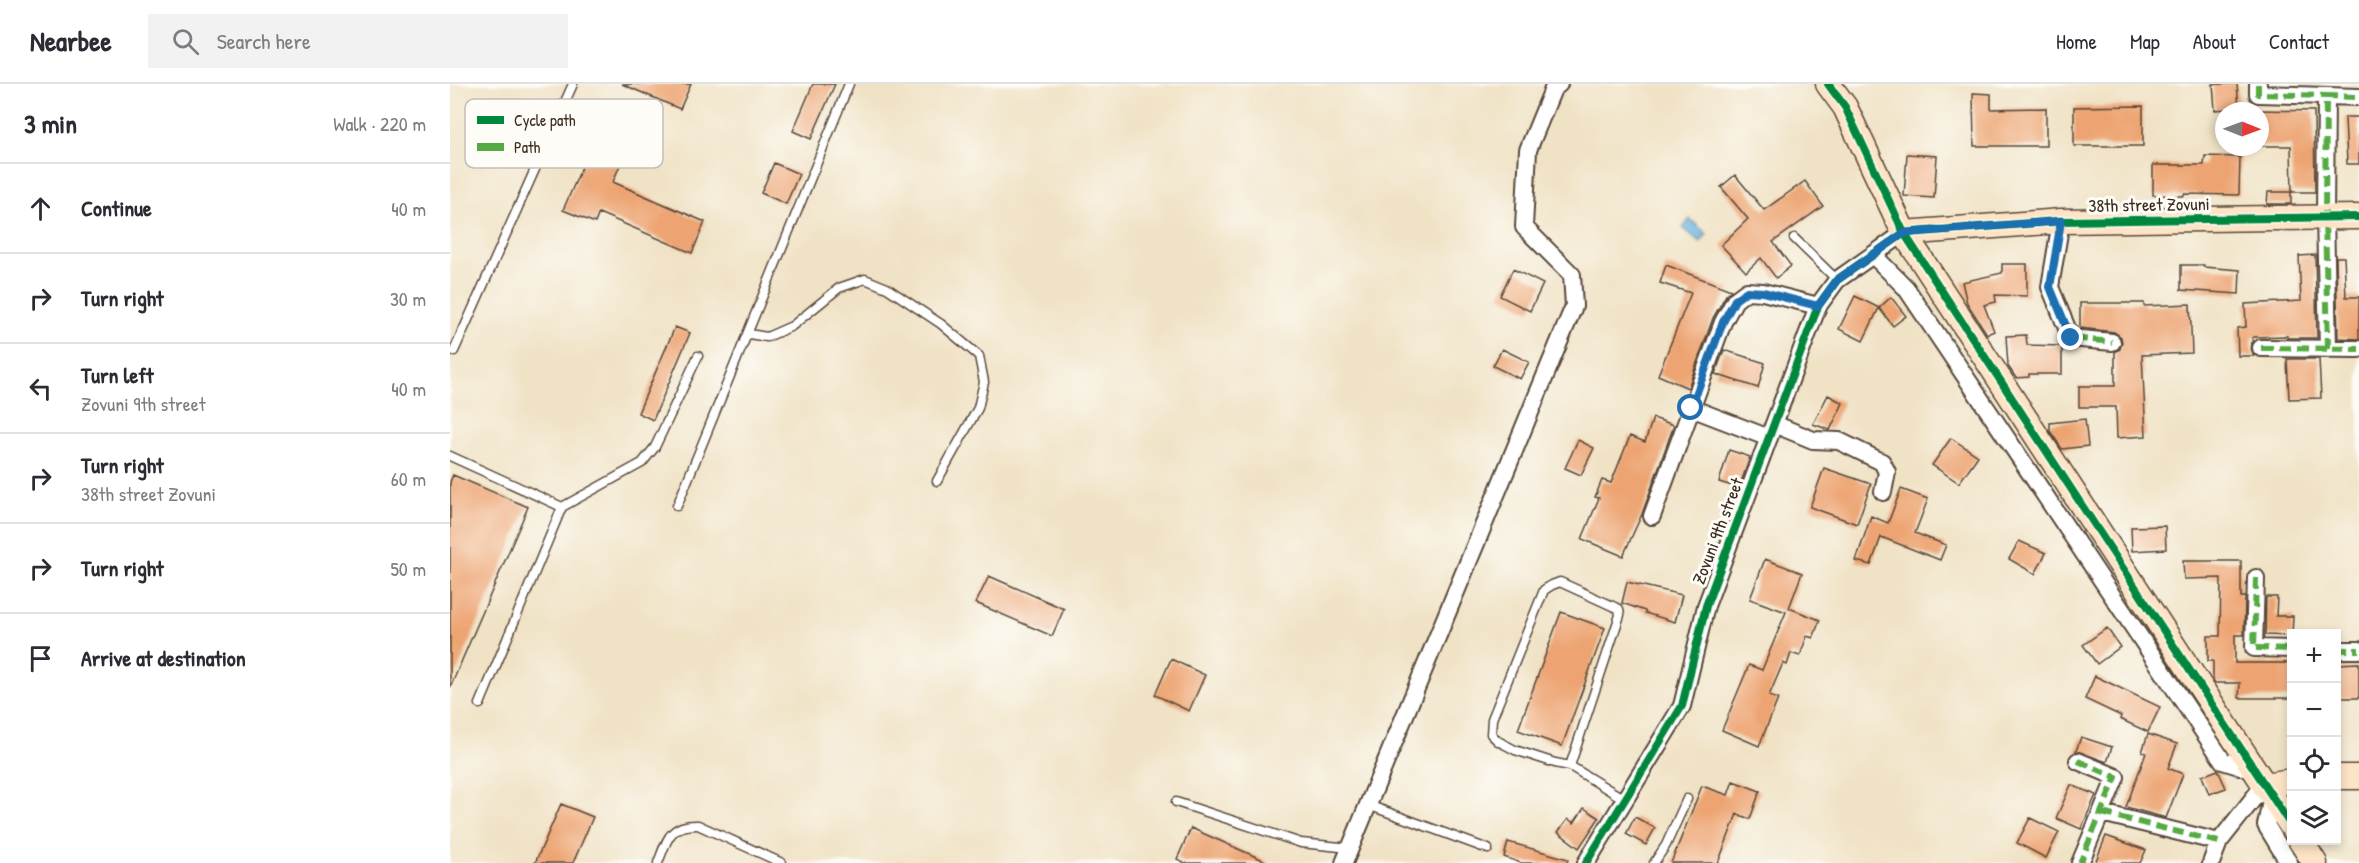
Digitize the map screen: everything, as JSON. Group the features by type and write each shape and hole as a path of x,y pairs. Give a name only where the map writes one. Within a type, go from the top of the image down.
{"street":[{"path":"1347,855 1574,306 1572,275 1524,227 1528,150 1553,89 1559,84"},
{"path":"1828,84 1845,107 1904,233 2287,819"},
{"path":"2258,84 2258,94 2359,97"},
{"path":"2326,96 2325,216 2328,349"},
{"name":"38th street Zovuni","path":"1904,233 2061,221 2359,217"},
{"path":"2061,221 2050,287 2071,338 2112,342"},
{"name":"Zovuni 9th street","path":"1586,863 1682,706 1706,606 1818,306 1837,280 1904,233"},
{"path":"1873,255 1906,288 2223,760 2264,784 2287,782"},
{"path":"1652,516 1723,322 1735,300 1747,291 1763,292 1818,306"},
{"path":"2260,348 2359,349"},
{"path":"1691,408 1771,431 1813,440 1839,441 1882,462 1887,472 1883,492"},
{"path":"2256,578 2254,648 2287,649"},
{"path":"2341,650 2359,650"},
{"path":"2078,761 2116,777 2080,863"},
{"path":"2341,777 2359,777"},
{"path":"2211,863 2219,842 2264,784"},
{"path":"2264,784 2266,825 2289,863"},
{"path":"2102,813 2219,842"},
{"path":"2303,845 2315,863"}],"lane":[{"path":"566,99 573,84"},
{"path":"677,506 849,84"},
{"path":"454,351 536,168"},
{"path":"1794,238 1837,280"},
{"path":"749,334 767,337 792,326 839,288 865,279 887,288 941,324 979,356 984,382 978,408 937,481"},
{"path":"480,704 562,507 642,463 654,447 698,356"},
{"path":"450,456 562,507"},
{"path":"1570,766 1620,615 1618,609 1560,582 1544,590 1492,719 1491,734 1498,741 1515,750 1570,766 1624,799"},
{"path":"1654,863 1686,800"},
{"path":"1176,802 1301,843 1347,855"},
{"path":"1368,805 1488,849"},
{"path":"658,863 673,831 684,824 698,825 782,863"}],"water":[{"path":"1690,219 1707,234 1700,242 1683,228"}],"building":[{"path":"622,84 691,84 680,109 663,102 663,99 657,99"},
{"path":"813,84 835,84 811,139 793,131"},
{"path":"2213,84 2237,84 2238,102 2215,102 2215,110"},
{"path":"1973,93 1991,94 1991,109 2046,108 2046,146 1974,146"},
{"path":"2143,106 2143,146 2074,146 2074,107"},
{"path":"2269,110 2314,111 2315,192 2292,192 2291,146 2269,146"},
{"path":"2345,117 2359,117 2359,164 2347,164"},
{"path":"1907,154 1937,156 1934,198 1904,196"},
{"path":"2205,156 2240,157 2239,195 2153,195 2153,165 2204,165"},
{"path":"774,163 799,174 786,204 761,193"},
{"path":"581,168 619,168 613,182 705,222 692,253 599,213 595,223 563,210"},
{"path":"1735,175 1764,210 1805,181 1823,206 1773,242 1791,266 1776,278 1761,258 1746,272 1721,245 1748,219 1721,187"},
{"path":"2268,192 2291,192 2291,204 2267,204"},
{"path":"2315,255 2317,338 2253,337 2251,348 2254,356 2238,356 2237,328 2246,327 2245,304 2301,301 2299,256"},
{"path":"2336,257 2344,257 2346,297 2359,297 2359,339 2338,338"},
{"path":"2002,264 2027,264 2027,296 1995,295 1996,302 1984,305 1994,331 1987,334 1967,303 1962,282 2002,273"},
{"path":"1666,265 1731,290 1713,318 1688,388 1658,375 1691,293 1660,283"},
{"path":"2181,265 2204,265 2204,267 2240,270 2239,294 2181,290"},
{"path":"1513,269 1543,284 1530,311 1500,296"},
{"path":"1855,296 1879,308 1863,341 1839,329"},
{"path":"1891,297 1906,316 1893,326 1879,308"},
{"path":"2080,303 2144,303 2144,306 2190,304 2192,353 2142,355 2146,436 2117,438 2116,407 2079,407 2079,386 2115,386 2115,352 2120,349 2122,342 2121,337 2114,332 2080,328"},
{"path":"675,327 690,333 653,420 638,413"},
{"path":"2026,335 2027,345 2062,346 2062,374 2029,374 2029,377 2016,378 2008,366 2006,336"},
{"path":"1502,349 1529,362 1520,379 1493,366"},
{"path":"1724,350 1765,363 1758,388 1715,374"},
{"path":"2287,359 2319,359 2321,398 2289,399"},
{"path":"1828,395 1843,403 1830,430 1813,424"},
{"path":"1653,418 1674,425 1642,514 1623,556 1582,539 1599,498 1595,497 1602,480 1611,483 1630,436 1645,442"},
{"path":"2085,419 2088,446 2062,449 2050,431 2050,423"},
{"path":"1951,438 1978,456 1959,483 1932,465"},
{"path":"1578,440 1594,448 1581,475 1565,468"},
{"path":"1729,450 1750,457 1739,488 1719,482"},
{"path":"1824,468 1871,484 1857,524 1810,507"},
{"path":"453,475 528,507 450,688 450,482"},
{"path":"1901,489 1928,499 1915,533 1946,545 1940,560 1881,537 1871,565 1856,561 1871,516 1888,523"},
{"path":"2165,526 2166,549 2132,551 2131,527"},
{"path":"2019,541 2046,553 2035,574 2009,559"},
{"path":"1765,559 1802,573 1789,608 1820,620 1813,638 1807,636 1800,656 1791,653 1787,665 1783,663 1769,696 1778,699 1759,746 1722,730 1749,665 1762,670 1786,612 1750,599"},
{"path":"2183,561 2241,561 2241,597 2245,597 2244,635 2235,635 2235,663 2287,663 2287,698 2239,698 2240,683 2215,683 2213,661 2208,661 2208,636 2220,636 2221,578 2184,579"},
{"path":"989,576 1064,609 1052,636 976,603"},
{"path":"1627,582 1682,595 1675,622 1622,603"},
{"path":"2266,597 2277,597 2276,616 2293,616 2292,629 2287,629 2287,636 2265,635"},
{"path":"1561,612 1605,628 1562,746 1518,730"},
{"path":"2107,628 2120,647 2097,664 2083,645"},
{"path":"1171,659 1205,675 1189,711 1155,695"},
{"path":"2359,663 2359,698 2341,698 2341,664"},
{"path":"2095,676 2160,707 2148,732 2085,699"},
{"path":"2148,734 2177,744 2168,768 2183,774 2166,818 2126,807 2146,753 2142,752"},
{"path":"2081,737 2112,747 2107,762 2076,751"},
{"path":"2218,770 2226,788 2209,794 2202,776"},
{"path":"1733,781 1760,791 1750,819 1737,814 1718,863 1671,863 1702,786 1728,795"},
{"path":"2071,785 2096,795 2081,829 2056,818"},
{"path":"561,804 593,817 573,863 535,863"},
{"path":"1584,808 1599,818 1579,848 1558,832 1568,819 1574,823"},
{"path":"1635,817 1655,828 1646,845 1626,834"},
{"path":"2030,818 2059,832 2046,858 2017,843"},
{"path":"1191,828 1270,863 1185,863 1177,859"},
{"path":"2106,836 2146,850 2140,863 2095,863"},
{"path":"1508,842 1568,859 1567,863 1521,863 1504,857"}],"marked path":[{"path":"2258,84 2258,94 2326,96"},
{"path":"2328,349 2325,216 2326,96 2359,97"},
{"path":"2061,221 2050,287 2071,338 2112,342"},
{"path":"2261,348 2359,349"},
{"path":"2256,578 2254,648 2287,649"},
{"path":"2341,650 2359,650"},
{"path":"2078,761 2116,777 2080,863"},
{"path":"2102,813 2219,842"}],"cycle path":[{"path":"1828,84 1845,107 1904,233 2287,819"},
{"path":"1586,863 1682,706 1706,606 1818,306 1837,280 1904,233 2061,221 2359,217"}],"route":[{"path":"1691,408 1723,322 1735,300 1747,291 1763,292 1818,306 1837,280 1904,233 2061,221 2050,287 2071,338"}]}
